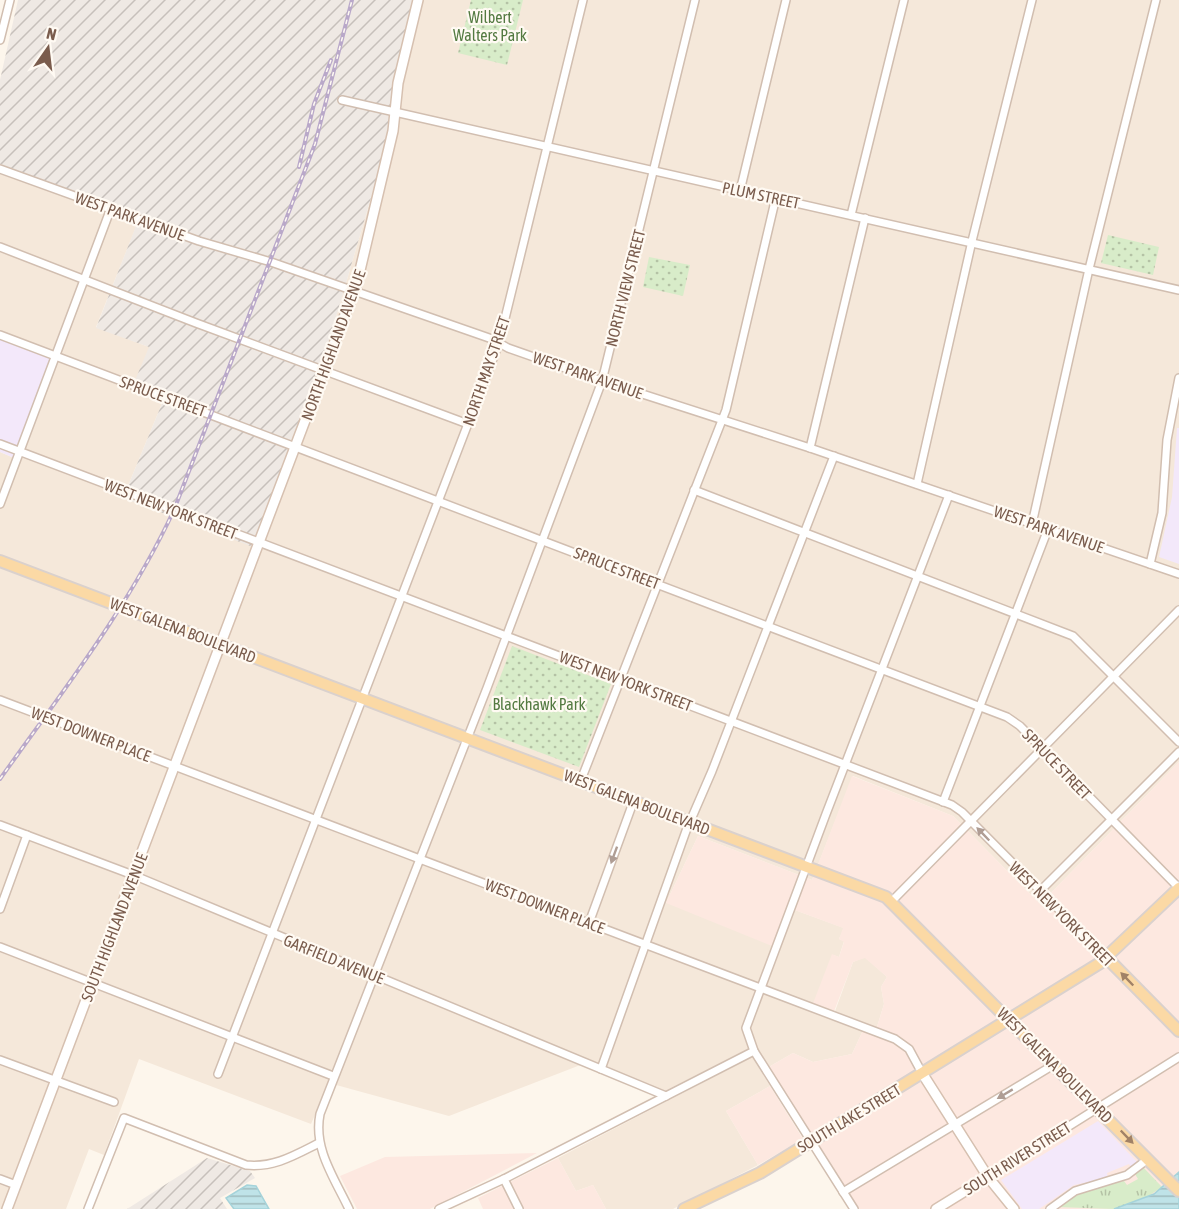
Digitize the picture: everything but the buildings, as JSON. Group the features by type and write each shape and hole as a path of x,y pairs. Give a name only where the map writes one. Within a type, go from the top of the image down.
{"main road":[{"name":"WEST GALENA BOULEVARD","path":"0,561 634,800 892,901 1179,1191"},
{"name":"SOUTH LAKE STREET","path":"684,1209 760,1173 1010,1020 1106,957 1179,888"},
{"name":"WEST NEW YORK STREET","path":"1106,957 1179,1030"}],"street":[{"path":"0,40 2,22 10,0"},
{"name":"NORTH HIGHLAND AVENUE","path":"220,644 355,291 393,131 398,83 418,0"},
{"name":"NORTH MAY STREET","path":"218,1074 499,343 583,0"},
{"name":"NORTH VIEW STREET","path":"319,1143 317,1129 320,1114 333,1076 418,858 468,738 602,381 695,0"},
{"path":"740,191 786,0"},
{"path":"851,214 904,0"},
{"path":"916,484 972,241 1032,0"},
{"path":"1032,524 1089,269 1156,0"},
{"name":"PLUM STREET","path":"342,100 395,110 1179,290"},
{"name":"WEST PARK AVENUE","path":"0,169 200,241 355,291 602,381 834,456 1179,574"},
{"path":"581,780 722,419 776,197"},
{"path":"0,504 111,208"},
{"path":"810,448 865,218"},
{"path":"0,247 468,424"},
{"name":"SPRUCE STREET","path":"0,335 1014,721 1179,888"},
{"path":"1150,564 1162,513 1167,440 1179,378"},
{"name":"WEST NEW YORK STREET","path":"0,444 731,720 957,808 1106,957"},
{"path":"601,1069 691,822 834,456"},
{"path":"694,490 1073,636 1179,742"},
{"path":"854,1209 754,1051 746,1028 949,495"},
{"path":"943,802 1048,529"},
{"path":"892,901 1179,610"},
{"name":"SOUTH HIGHLAND AVENUE","path":"7,1209 220,644"},
{"name":"WEST DOWNER PLACE","path":"0,700 903,1043 988,1177 1014,1209"},
{"path":"1040,891 1179,752"},
{"path":"589,923 634,800"},
{"name":"GARFIELD AVENUE","path":"0,825 133,875 666,1096"},
{"path":"0,909 27,836"},
{"path":"0,947 333,1076"},
{"path":"439,1209 504,1179 754,1051"},
{"name":"SOUTH RIVER STREET","path":"936,1209 1179,1057"},
{"path":"0,1059 114,1102"},
{"path":"843,1192 1055,1064"},
{"path":"88,1209 124,1118 246,1165 261,1167 276,1163 319,1143 349,1209"},
{"path":"1050,1209 1075,1191 1127,1175 1148,1159"},
{"path":"0,1179 16,1185"},
{"path":"504,1179 519,1209"}],"shaded area":[{"path":"18,0 419,0 392,126 319,375 253,547 123,498 163,401 131,390 149,347 96,328 140,216 0,164 0,80"},
{"path":"419,0 1179,0 1179,762 1040,904 953,816 853,776 812,880 698,836 666,903 792,909 844,928 839,939 844,941 839,957 833,955 834,1014 853,962 865,957 887,977 881,987 884,1004 876,1030 865,1026 852,1054 813,1062 793,1053 767,1068 754,1046 657,1095 583,1064 449,1116 329,1083 311,1124 139,1059 104,1155 89,1149 66,1209 0,1209 0,452 14,458 50,359 0,339 0,174 138,222 96,327 149,347 163,401 123,498 319,375 392,126"},
{"path":"0,339 50,358 14,458 0,452"},
{"path":"1177,428 1179,428 1179,564 1159,557 1172,497"},
{"path":"1179,762 1179,1172 1154,1194 1114,1209 853,1209 767,1068 793,1053 813,1062 852,1054 865,1026 876,1030 884,1004 881,987 887,977 865,958 853,962 833,1014 812,1006 832,954 839,957 844,942 839,939 843,928 792,909 777,948 666,903 698,836 812,880 852,776 953,816 1040,904"},
{"path":"752,1057 770,1086 726,1111 758,1165 673,1209 606,1209 593,1185 576,1191 558,1158"},
{"path":"770,1086 803,1139 758,1165 726,1111"},
{"path":"1098,1121 1137,1162 1132,1168 1129,1164 1107,1173 1108,1178 1074,1185 1039,1209 1022,1209 1001,1180"},
{"path":"537,1153 430,1209 357,1209 340,1176 385,1157"},
{"path":"207,1158 250,1171 255,1178 220,1198 227,1209 127,1209"},
{"path":"558,1158 576,1191 593,1185 606,1209 483,1209 478,1198"}],"green space":[{"name":"Wilbert Walters Park","path":"471,0 523,0 507,65 458,53"},
{"path":"1108,235 1159,247 1153,275 1101,263"},
{"path":"649,257 690,265 683,296 643,287"},
{"name":"Blackhawk Park","path":"512,646 611,684 579,767 480,730"},
{"path":"1143,1167 1162,1187 1147,1197 1114,1209 1056,1207 1082,1192 1124,1181 1127,1185 1138,1179 1135,1174"}],"water":[{"path":"1179,1172 1179,1209 1114,1209 1154,1194"},
{"path":"247,1185 256,1186 269,1209 234,1209 226,1198"}],"railway":[{"path":"0,779 116,615 137,581 174,510 315,144 352,0"},
{"path":"299,167 314,104 331,60"}]}
